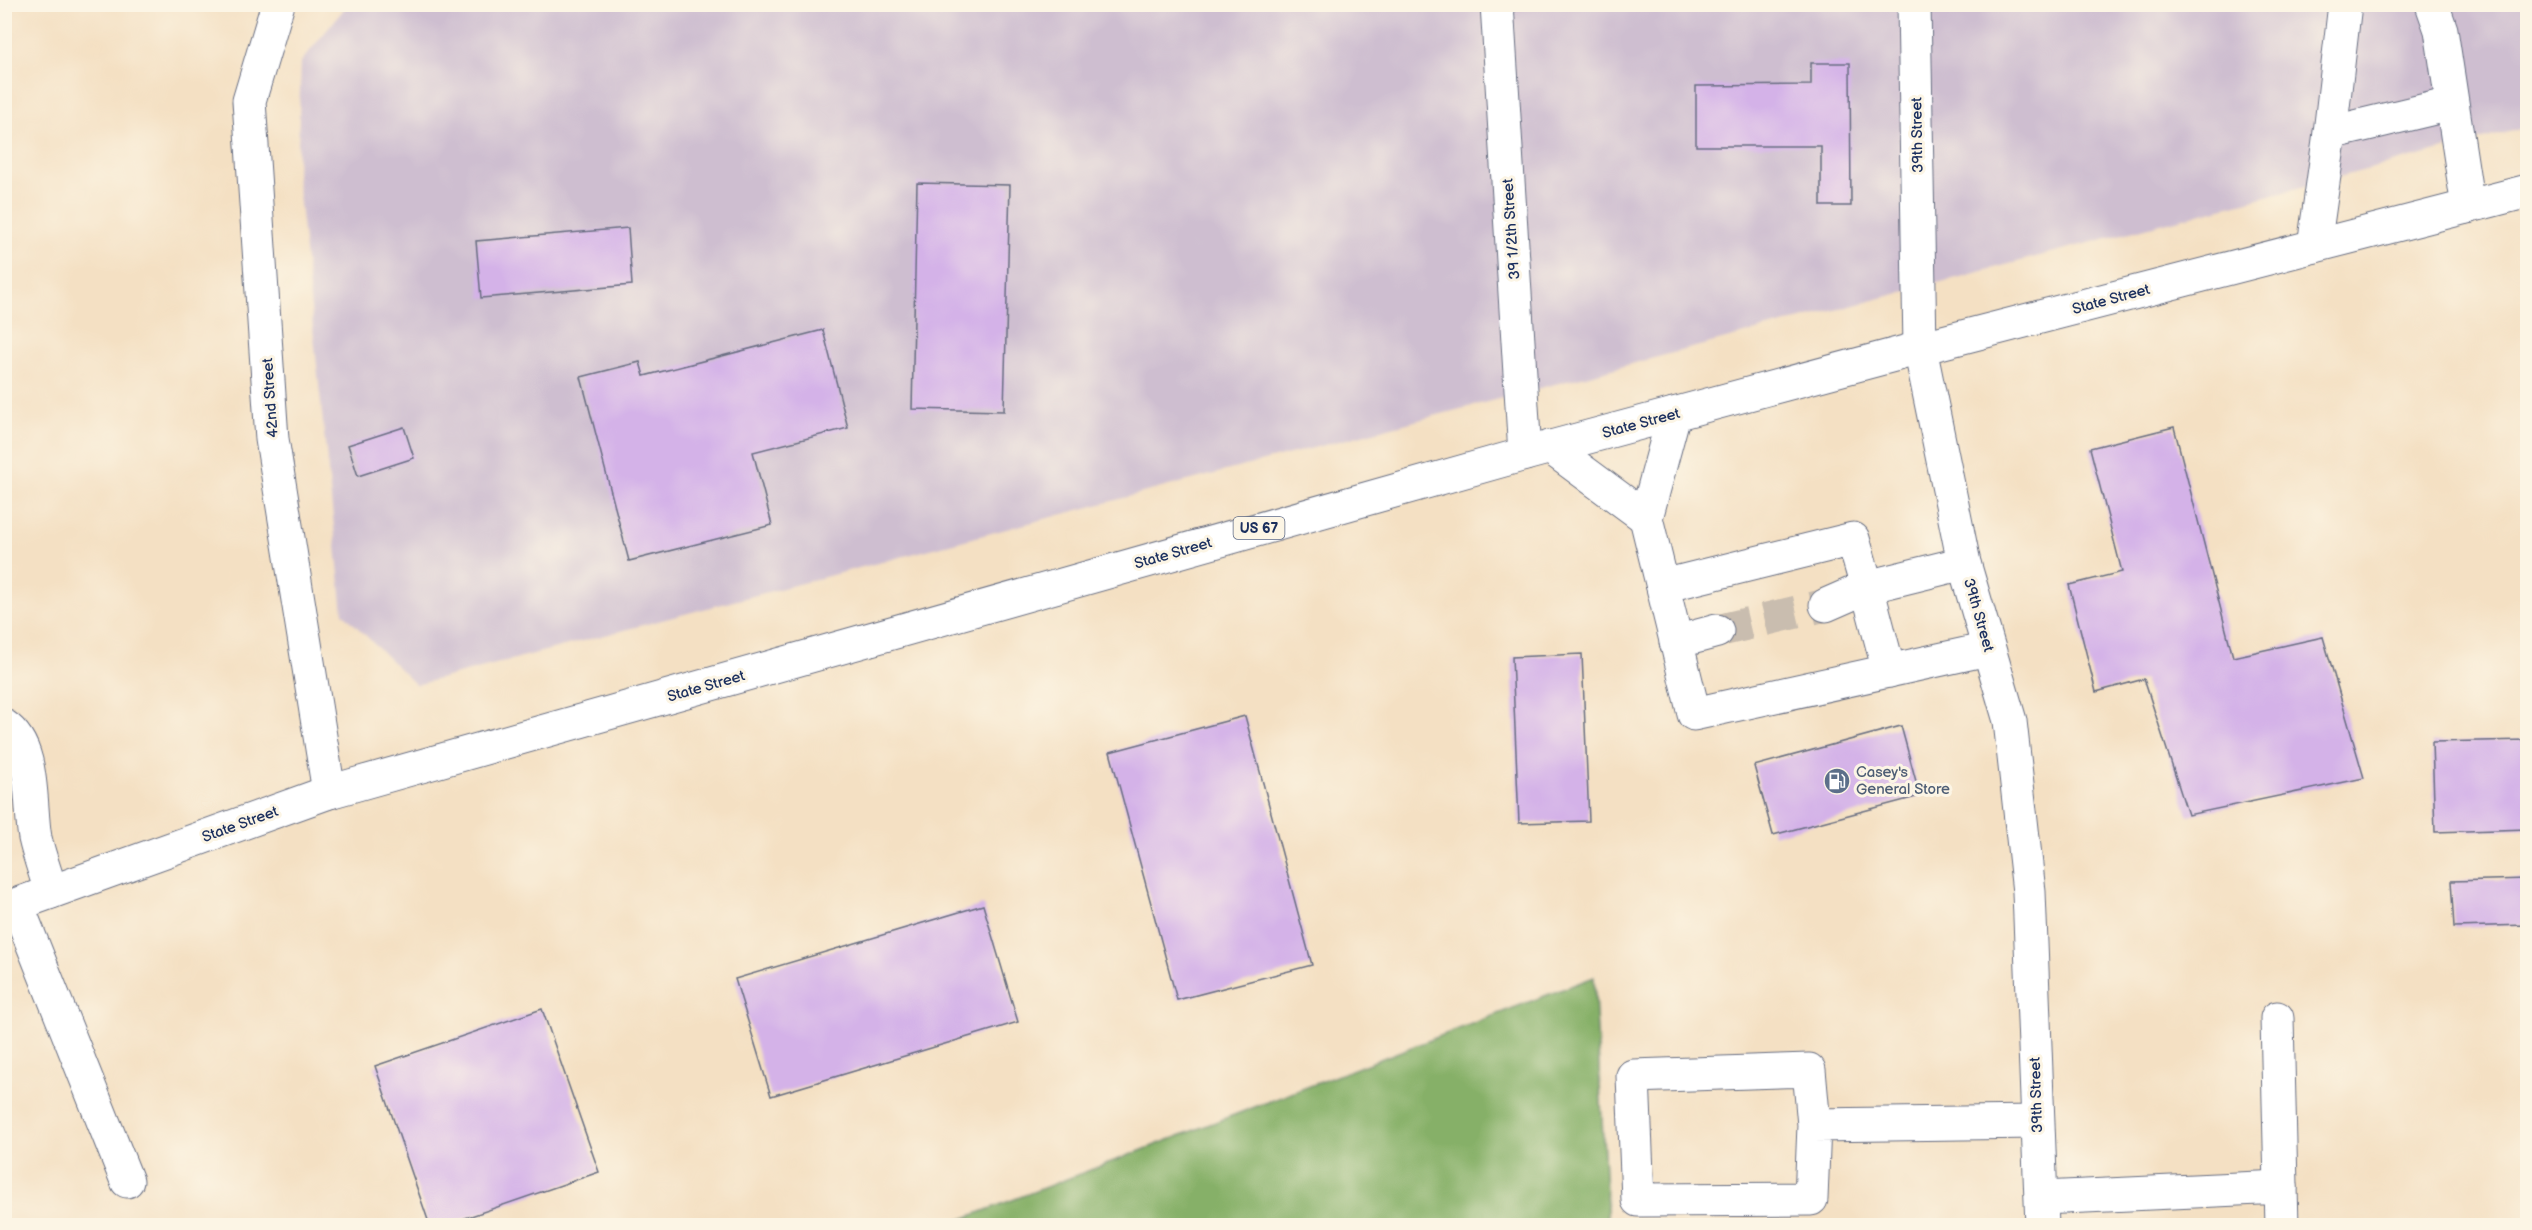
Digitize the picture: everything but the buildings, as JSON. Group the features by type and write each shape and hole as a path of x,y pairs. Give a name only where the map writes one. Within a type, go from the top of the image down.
{"main road":[{"name":"42nd Street","path":"278,4 249,101 272,439 329,792"},
{"name":"39 1/2th Street","path":"1497,4 1537,451"},
{"name":"39th Street","path":"1914,4 1920,348 1964,564 2010,721 2029,892 2042,1212"},
{"path":"2313,246 2330,133 2345,4"},
{"path":"2432,4 2441,30 2468,207"},
{"path":"2330,133 2451,104"},
{"name":"State Street","path":"11,907 329,792 1537,451 1920,348 2528,191"},
{"path":"1674,414 1646,518 1694,714 1988,649"},
{"path":"1537,451 1646,518"},
{"path":"1662,586 1853,539 1889,671"},
{"path":"1826,605 1867,587 1964,564"},
{"path":"1676,642 1717,631"},
{"path":"4,726 13,732 28,768 35,839 51,892"},
{"path":"11,907 127,1181"},
{"path":"2277,1018 2282,1226"},
{"path":"1809,1070 1814,1125 1811,1199 1638,1200 1633,1076 1809,1070"},
{"path":"1814,1125 2037,1122"},
{"path":"2042,1212 2281,1187"}],"shaded area":[{"path":"348,4 2527,4 2528,127 416,685 343,613 297,175 301,62"}],"green space":[{"path":"1594,977 1608,1225 947,1225"}],"tunnel":[{"path":"1717,631 1826,605"}],"place":[{"name":"Casey's General Store","path":"1837,781"}]}
